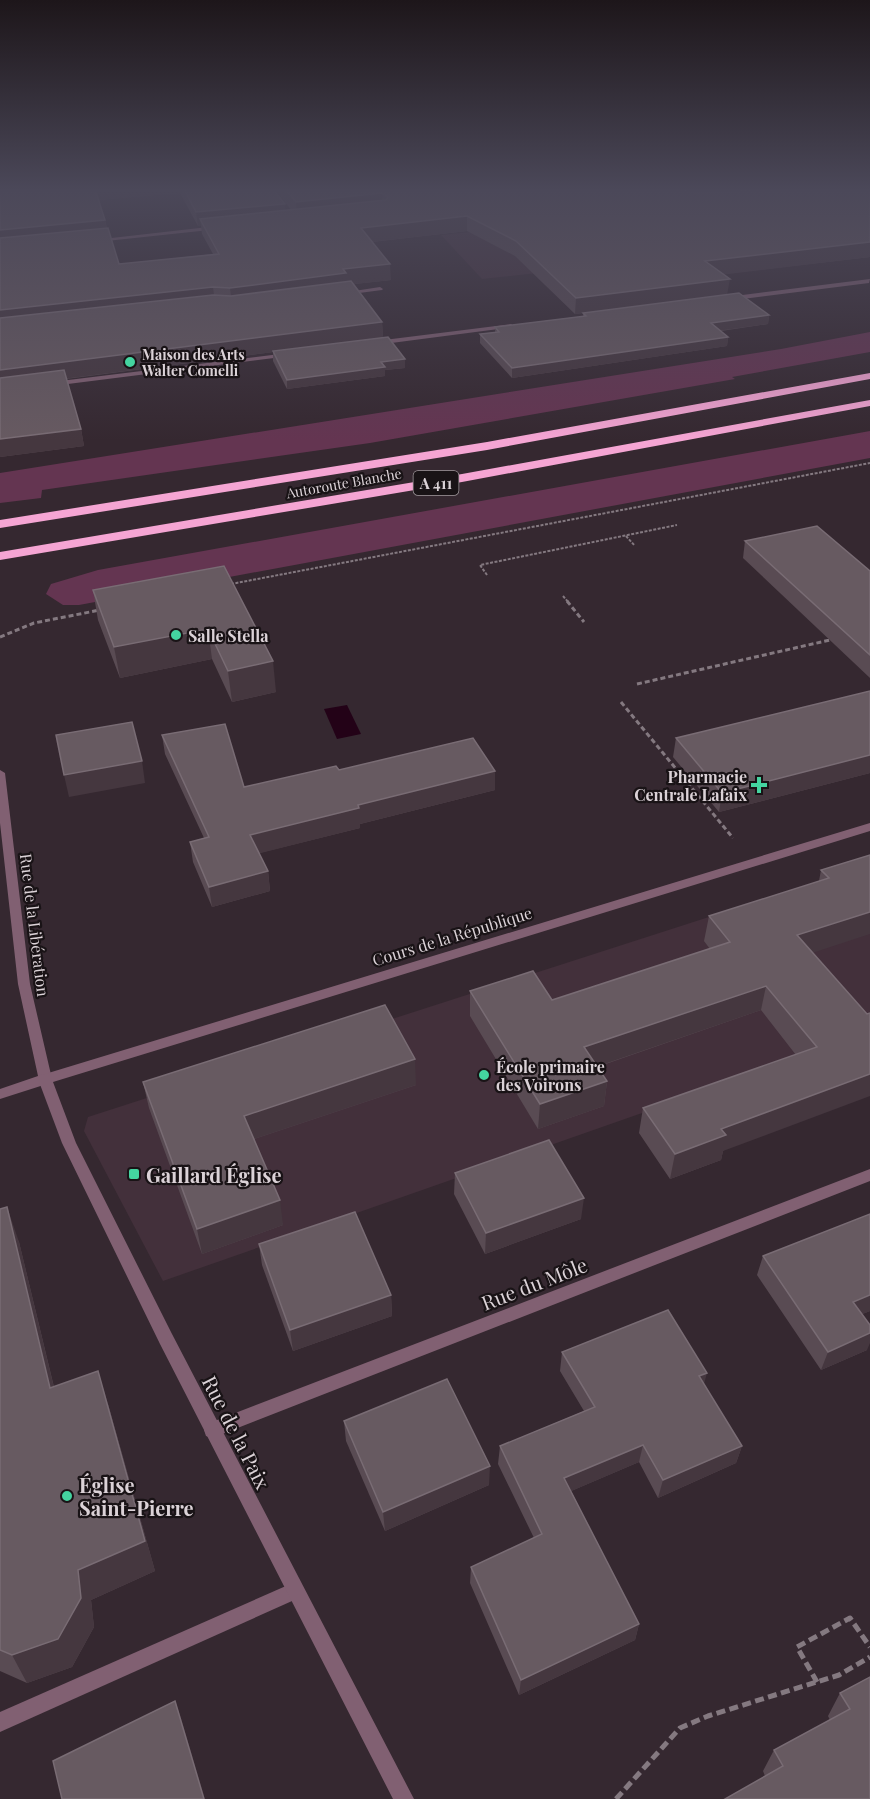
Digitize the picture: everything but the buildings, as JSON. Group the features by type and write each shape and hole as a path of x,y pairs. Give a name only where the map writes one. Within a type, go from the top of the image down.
{"highway":[{"name":"Autoroute Blanche","path":"0,524 476,448 870,376"},
{"name":"Autoroute Blanche","path":"0,556 462,478 870,403"}],"street":[{"path":"715,301 869,281"},
{"path":"335,294 380,289"},
{"path":"370,344 516,326"},
{"path":"44,385 302,353"},
{"name":"Rue de la Libération","path":"0,773 24,984 45,1079"},
{"name":"Cours de la République","path":"0,1094 870,827"},
{"name":"Rue de la Paix","path":"45,1079 69,1143 212,1430 404,1799"},
{"name":"Rue du Môle","path":"212,1430 870,1175"},
{"path":"0,1722 296,1592"}],"path":[{"path":"222,586 870,463"},
{"path":"487,575 480,565 677,525"},
{"path":"625,536 635,546"},
{"path":"563,596 584,622"},
{"path":"0,637 10,635 34,623 104,609"},
{"path":"637,684 830,640"},
{"path":"621,702 751,862"},
{"path":"818,1682 797,1647 850,1618 870,1647"},
{"path":"616,1799 680,1728 708,1716 839,1675 870,1657"}],"shaded area":[{"path":"476,273 538,273 482,279"},
{"path":"870,332 870,352 732,377 735,379 370,443 42,490 41,498 0,503 0,473 781,349"},
{"path":"870,431 870,458 79,605 63,605 46,594 51,584 98,570"},
{"path":"347,705 361,734 337,739 324,709"},
{"name":"École primaire des Voirons","path":"870,865 870,1033 163,1281 84,1131 88,1117"}],"place":[{"name":"Maison des Arts Walter Comelli","path":"130,362"},
{"name":"Salle Stella","path":"176,635"},
{"name":"Pharmacie Centrale Lafaix","path":"759,785"},
{"name":"École primaire des Voirons","path":"484,1075"},
{"name":"Gaillard Église","path":"134,1174"},
{"name":"Église Saint-Pierre","path":"67,1496"}]}
